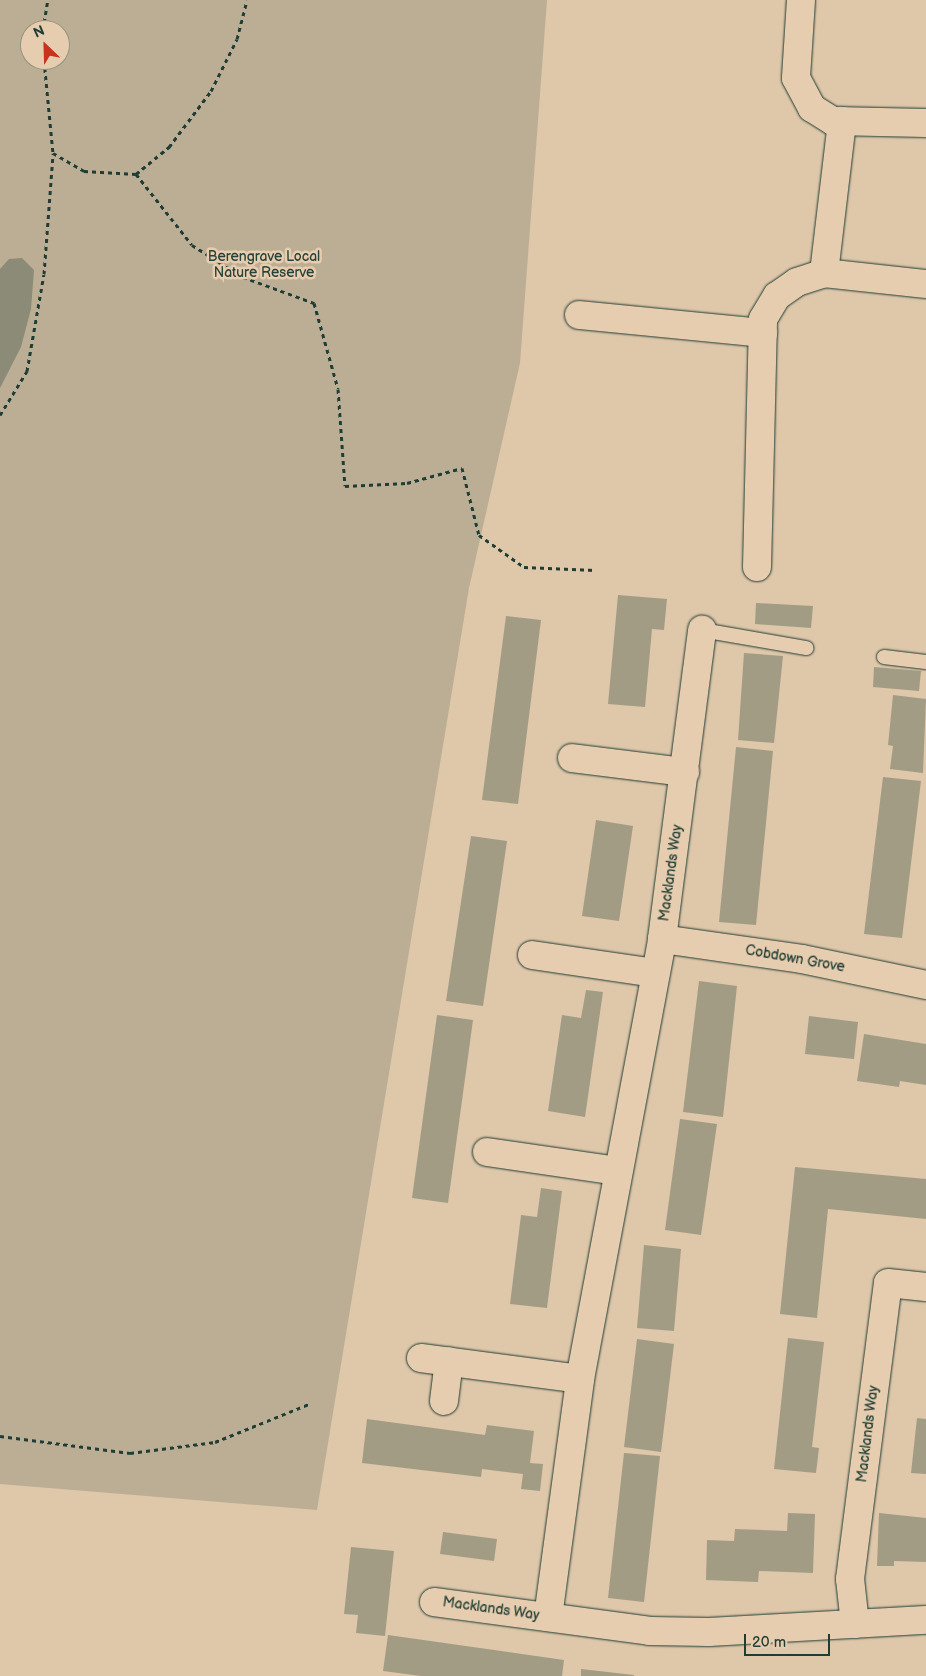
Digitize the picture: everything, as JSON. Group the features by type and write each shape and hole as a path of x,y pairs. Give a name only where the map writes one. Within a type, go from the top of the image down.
{"street":[{"path":"801,0 796,78 812,108 832,121 926,124"},
{"path":"824,273 842,121"},
{"path":"758,567 763,319 777,296 797,282 824,273 926,284"},
{"path":"580,315 763,333"},
{"name":"Macklands Way","path":"548,1617 580,1379 617,1171 662,939 702,630"},
{"path":"572,758 685,772"},
{"name":"Cobdown Grove","path":"662,939 802,959 926,985"},
{"path":"532,955 656,973"},
{"path":"487,1152 617,1171"},
{"name":"Macklands Way","path":"854,1624 850,1579 888,1283 926,1288"},
{"path":"421,1358 580,1379"},
{"path":"444,1401 449,1362"},
{"name":"Macklands Way","path":"434,1602 650,1631 709,1632 926,1620"}],"lane":[{"path":"702,630 806,648"},
{"path":"884,657 926,662"}],"path":[{"path":"45,20 48,0"},
{"path":"53,153 84,171 136,174 168,147 211,91 237,40 247,0"},
{"path":"0,415 26,372 44,274 53,153 45,70"},
{"path":"136,174 192,245 243,276 314,303 338,389 345,486 407,483 462,468 479,534 524,567 595,570"},
{"path":"0,1436 130,1453 215,1442 309,1404"}],"green space":[{"name":"Berengrave Local Nature Reserve","path":"0,0 547,0 520,363 469,588 317,1510 0,1484"}],"shaded area":[{"path":"22,258 34,270 31,309 21,347 0,388 0,269 9,259"}],"building":[{"path":"618,595 667,599 664,630 652,629 645,707 608,704"},
{"path":"756,603 813,606 811,628 755,624"},
{"path":"506,616 541,620 518,804 482,800"},
{"path":"744,653 783,656 774,743 738,740"},
{"path":"874,667 921,671 919,691 873,687"},
{"path":"893,695 926,699 923,773 890,769 893,746 888,745"},
{"path":"736,747 773,751 756,925 719,922"},
{"path":"883,777 921,781 902,938 864,934"},
{"path":"596,820 633,826 619,921 582,916"},
{"path":"471,836 507,841 483,1006 446,1001"},
{"path":"699,981 737,986 723,1117 683,1112"},
{"path":"586,990 603,992 585,1117 548,1111 562,1015 581,1018"},
{"path":"437,1015 473,1020 448,1203 412,1198"},
{"path":"809,1016 858,1022 854,1059 805,1054"},
{"path":"864,1034 926,1044 926,1085 900,1081 899,1087 857,1081"},
{"path":"680,1119 717,1124 701,1235 665,1230"},
{"path":"795,1167 926,1179 926,1219 828,1209 817,1318 780,1314"},
{"path":"541,1188 562,1191 547,1308 510,1304 521,1215 537,1217"},
{"path":"644,1245 681,1249 674,1331 637,1328"},
{"path":"788,1338 824,1342 812,1447 819,1448 816,1473 774,1469"},
{"path":"637,1339 674,1344 661,1452 624,1447"},
{"path":"917,1418 926,1419 926,1474 911,1473"},
{"path":"367,1419 485,1435 487,1425 534,1431 530,1463 543,1464 540,1491 521,1489 523,1474 482,1469 481,1477 362,1463"},
{"path":"624,1453 660,1456 644,1602 608,1598"},
{"path":"788,1513 815,1514 813,1573 759,1571 758,1582 706,1580 707,1540 734,1541 735,1529 787,1531"},
{"path":"879,1513 926,1518 926,1562 894,1561 894,1566 877,1566"},
{"path":"443,1532 497,1539 494,1561 440,1554"},
{"path":"351,1547 394,1551 385,1636 356,1633 358,1615 344,1614"},
{"path":"388,1635 564,1660 562,1676 421,1676 383,1671"},
{"path":"581,1669 634,1675 634,1676 581,1676"}]}
